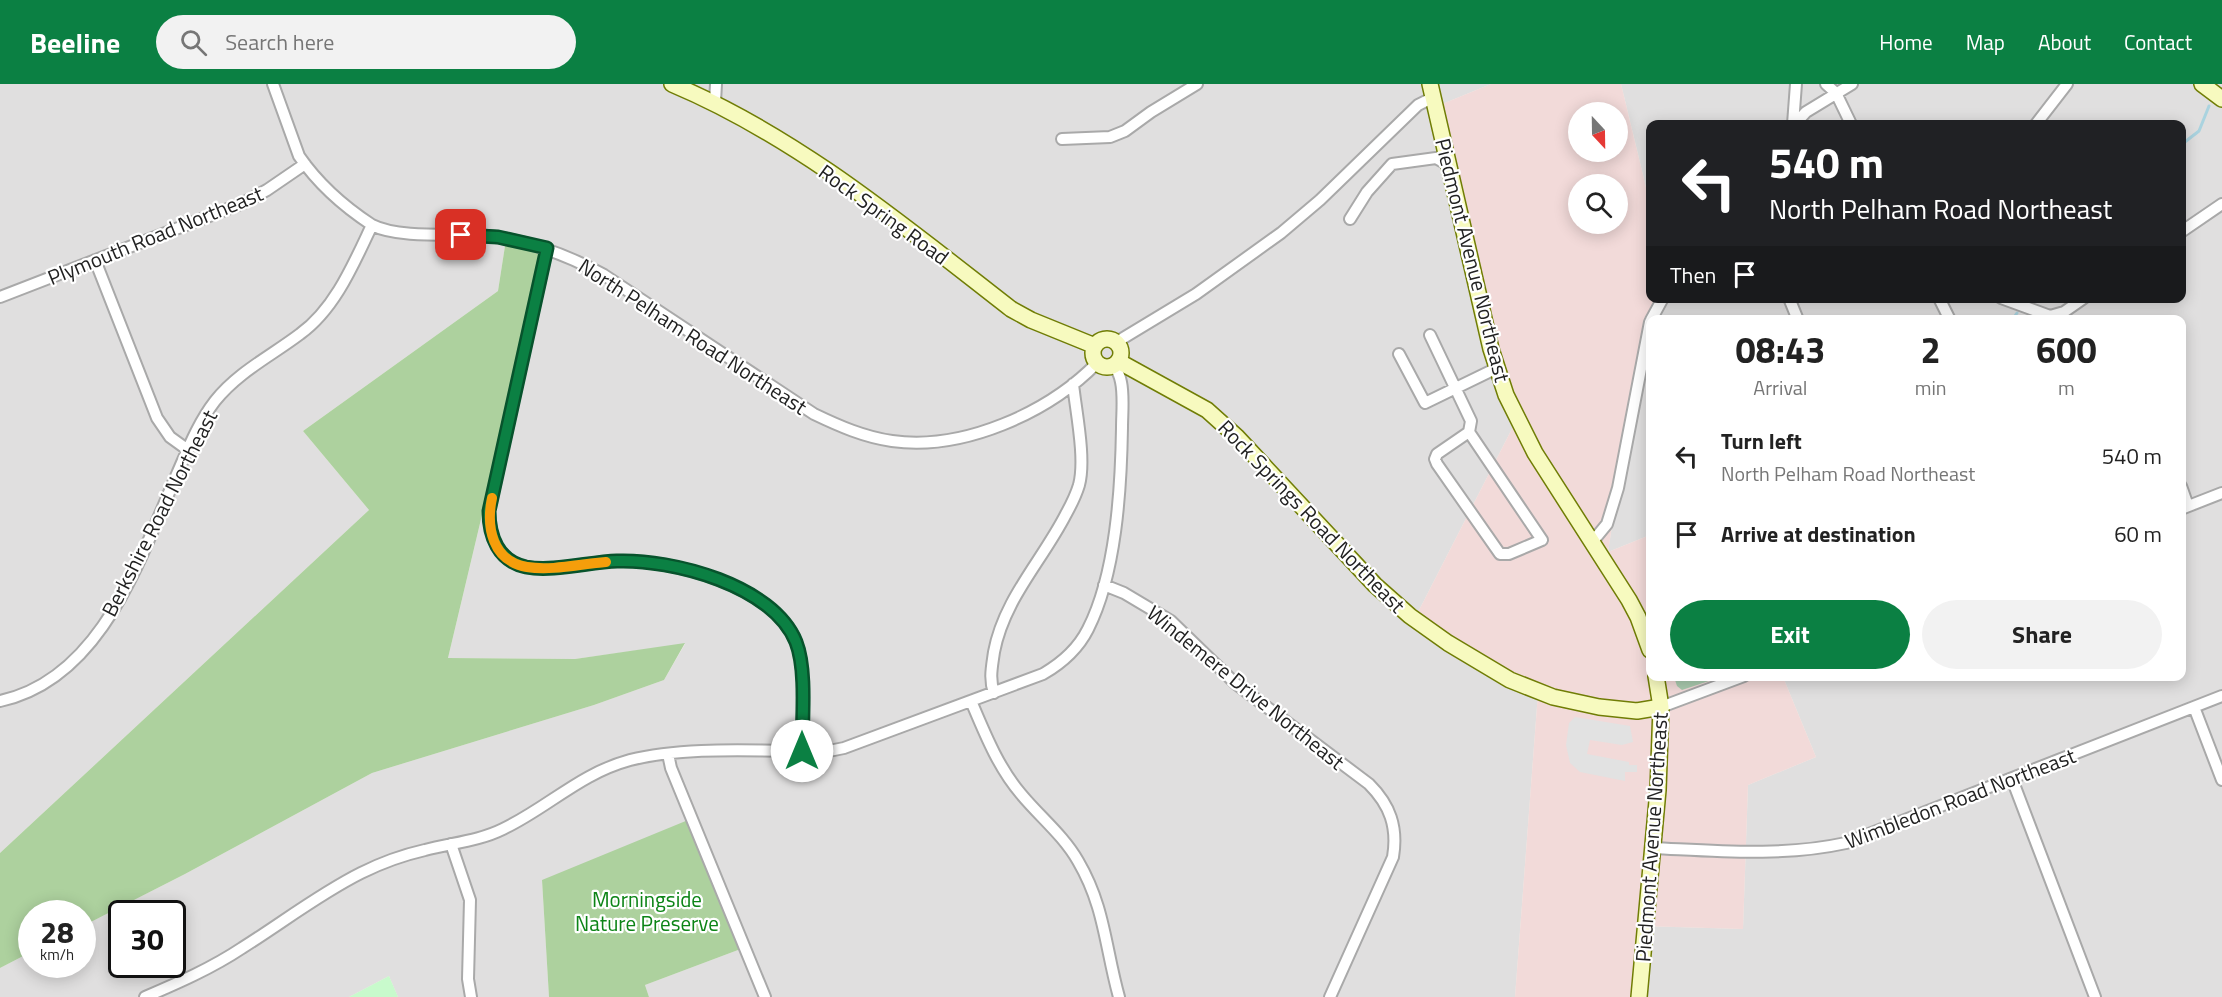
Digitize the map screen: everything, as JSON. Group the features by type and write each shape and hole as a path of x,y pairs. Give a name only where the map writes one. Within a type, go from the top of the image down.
{"street":[{"name":"North Pelham Road Northeast","path":"273,84 299,156 335,198 372,225 416,234 498,237 547,248 577,260 604,275 814,414 871,437 919,443 968,437 1023,415 1073,384 1096,363"},
{"name":"Rock Spring Road","path":"672,84 715,102 768,132 845,183 1011,309 1031,320 1095,346"},
{"path":"715,102 716,84"},
{"path":"1062,140 1110,137 1125,131 1197,84"},
{"path":"1794,120 1796,84"},
{"path":"1826,84 1836,93 1849,120"},
{"path":"1798,120 1806,112 1852,84"},
{"path":"2039,120 2067,84"},
{"path":"2202,84 2222,99"},
{"path":"1116,363 1105,367 1096,363 1093,355 1095,346 1103,340 1115,343 1196,294 1281,233 1320,200 1432,91"},
{"name":"Piedmont Avenue Northeast","path":"1432,91 1497,368 1519,424 1638,617 1646,639"},
{"path":"1350,219 1367,192 1392,164 1436,158 1449,165"},
{"name":"Plymouth Road Northeast","path":"0,297 243,203 305,164"},
{"path":"2186,229 2222,204"},
{"name":"Berkshire Road Northeast","path":"0,701 28,692 49,681 82,653 97,635 141,556 205,416 229,386 251,367 301,334 323,312 349,273 372,225"},
{"path":"547,248 489,511 489,527 494,542 507,558 525,567 540,568 618,561 658,564 715,578 767,606 788,627 800,654 802,751"},
{"path":"95,260 157,418 170,437 188,450"},
{"path":"2015,303 2047,315"},
{"path":"2058,315 2076,303"},
{"path":"1430,335 1471,421 1469,432 1542,540 1509,554 1500,554 1454,490 1435,459 1437,454 1469,432"},
{"path":"1593,541 1607,524 1618,488 1646,339"},
{"path":"145,997 240,950 360,874 403,856 482,837 503,829 573,784 601,770 633,759 668,754 829,751 844,748 1043,674 1069,656 1088,629 1104,585 1115,527 1122,449 1122,388 1116,363 1120,353 1115,343"},
{"path":"1399,354 1425,403 1497,368"},
{"name":"Rock Springs Road Northeast","path":"1116,363 1207,410 1237,437 1375,585 1410,616 1448,643 1510,680 1553,697 1637,711 1661,707 1731,681"},
{"path":"994,693 991,673 996,641 1005,615 1018,590 1058,530 1080,484 1081,468 1073,384"},
{"path":"2186,507 2222,493"},
{"name":"Windemere Drive Northeast","path":"1104,585 1124,593 1171,621 1236,684 1369,784 1386,805 1395,831 1394,856 1330,997"},
{"name":"Piedmont Avenue Northeast","path":"1639,997 1658,788 1661,707 1657,681"},
{"name":"Wimbledon Road Northeast","path":"1653,848 1766,853 1823,848 1869,835 2222,696"},
{"path":"971,701 1004,772 1064,840 1090,883 1104,922 1119,997"},
{"path":"2194,707 2222,780"},
{"path":"668,754 671,768 765,997"},
{"path":"2012,779 2095,997"},
{"path":"451,844 470,900 468,979 471,997"}],"shaded area":[{"path":"0,84 1491,84 1435,107 1519,415 1414,620 1538,693 1515,997 649,997 645,985 746,947 542,880 549,997 398,997 389,976 349,997 0,997 0,968 18,959 18,978 96,978 96,919 108,913 108,978 186,978 186,900 134,900 372,773 594,705 664,680 685,644 575,659 448,658 545,251 505,246 498,291 303,431 369,510 0,853"},
{"path":"1491,84 1621,84 1625,102 1568,102 1568,162 1628,162 1628,113 1646,187 1646,303 1661,303 1655,315 1646,315 1646,332 1640,343 1608,552 1646,537 1646,681 1785,681 1816,757 1748,785 1743,929 1641,926 1637,997 1515,997 1538,693 1414,620 1519,415 1485,331 1435,107"},
{"path":"1621,84 2222,84 2222,997 1637,997 1640,926 1743,929 1748,785 1816,757 1785,681 2186,681 2186,315 1654,315 1661,303 2186,303 2186,120 1646,120 1646,187 1628,113 1628,102 1625,102"},
{"path":"1646,332 1646,537 1608,552 1640,343"},
{"path":"1575,717 1630,726 1633,742 1622,745 1590,740 1587,754 1629,762 1629,765 1637,765 1637,772 1625,772 1625,781 1580,772 1570,763 1566,745 1569,723"}],"green space":[{"path":"505,246 545,250 448,658 575,659 685,643 664,680 594,705 372,773 134,900 108,900 108,913 96,919 96,900 18,900 18,959 0,968 0,853 369,510 303,431 498,291"},
{"path":"1676,681 1709,681 1682,690"},
{"name":"Morningside Nature Preserve","path":"693,818 746,947 645,985 649,997 549,997 542,880"},
{"path":"389,976 398,997 349,997"}],"waterway":[{"path":"2186,141 2199,131 2209,106"}],"slow traffic":[{"path":"492,498 489,527 494,542 507,558 516,564 540,568 606,562"}],"route":[{"path":"461,235 498,237 547,248 489,511 489,527 499,550 516,564 525,567 540,568 618,561 658,564 715,578 767,606 778,614 788,627 800,654 802,751"}]}
